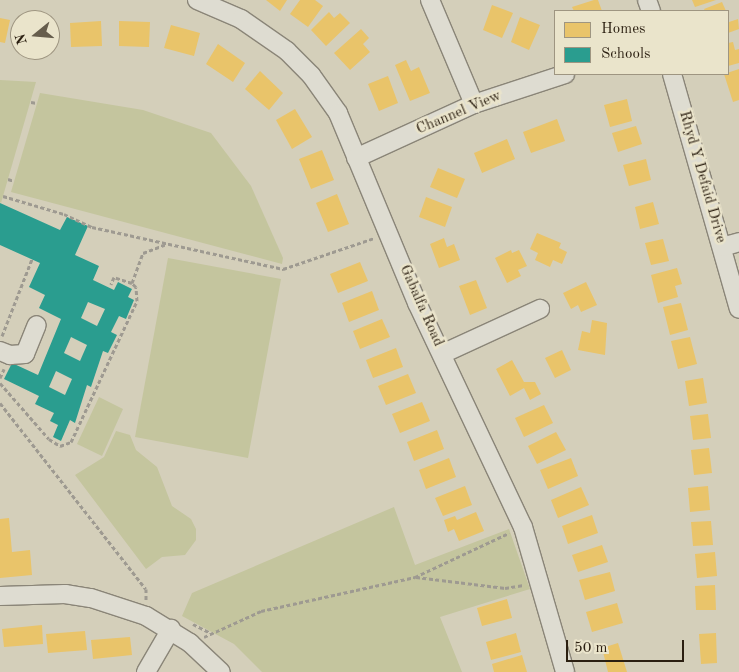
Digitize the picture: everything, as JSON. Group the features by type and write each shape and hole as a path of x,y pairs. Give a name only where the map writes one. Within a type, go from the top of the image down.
{"street":[{"name":"Gabalfa Road","path":"197,0 241,19 287,51 311,75 338,113 388,233 442,354 523,527 565,672"},
{"path":"430,0 474,104"},
{"name":"Channel View","path":"356,158 474,104 562,75"},
{"name":"Rhyd Y Defaid Drive","path":"672,75 731,244 739,309"},
{"path":"442,354 540,309"},
{"path":"0,351 10,356 25,354 37,325"},
{"path":"0,596 65,594 91,598 146,616 171,629 190,643 221,672"},
{"path":"146,672 171,629"}],"path":[{"path":"30,102 36,104"},
{"path":"8,178 14,181"},
{"path":"3,196 64,214 92,227 283,269 388,233"},
{"path":"132,283 143,253 167,244"},
{"path":"0,341 32,259"},
{"path":"0,383 49,439 60,446 71,442 137,301 136,287 132,283 114,277 111,284"},
{"path":"0,403 146,589 146,616"},
{"path":"190,643 261,611 415,577 523,527"},
{"path":"415,577 505,588 540,582"}],"green space":[{"path":"0,80 36,82 1,203 0,202"},
{"path":"40,93 143,110 211,133 251,186 283,258 282,264 11,192"},
{"path":"168,258 281,279 248,458 135,437"},
{"path":"99,397 123,409 102,456 77,444"},
{"path":"116,431 130,435 136,450 157,467 172,506 191,519 196,529 196,540 185,555 162,557 146,569 75,475 104,457"},
{"path":"394,507 415,565 509,529 530,589 440,617 462,672 262,672 234,644 182,616 192,593"}],"building: Homes":[{"path":"266,0 287,0 280,11"},
{"path":"300,0 315,0 323,6 308,27 290,14"},
{"path":"598,0 602,10 574,10 572,7"},
{"path":"692,0 716,0 695,7"},
{"path":"722,2 726,10 704,10"},
{"path":"492,5 513,13 502,38 483,30"},
{"path":"329,12 334,18 340,13 350,23 326,46 311,30"},
{"path":"520,17 540,25 529,50 511,42"},
{"path":"0,18 10,20 5,43 0,42"},
{"path":"738,19 739,29 729,33 729,22"},
{"path":"101,21 102,46 71,47 70,23"},
{"path":"119,21 150,22 149,47 119,46"},
{"path":"171,25 200,33 194,56 164,48"},
{"path":"361,29 369,38 363,44 370,52 350,70 334,53"},
{"path":"733,42 735,50 739,49 739,63 729,66 729,43"},
{"path":"218,44 245,63 233,82 206,64"},
{"path":"406,60 411,71 419,67 430,93 410,101 395,65"},
{"path":"739,69 739,100 733,102 724,75 729,75 729,72"},
{"path":"260,71 283,93 269,110 245,89"},
{"path":"388,76 398,103 379,111 368,84"},
{"path":"627,99 632,121 610,127 604,105"},
{"path":"295,109 312,137 292,149 276,120"},
{"path":"557,119 565,141 531,153 523,132"},
{"path":"636,126 642,144 618,152 612,133"},
{"path":"507,139 515,159 482,173 474,153"},
{"path":"322,150 334,180 311,189 299,159"},
{"path":"646,159 651,180 629,186 623,165"},
{"path":"438,168 465,179 457,198 430,187"},
{"path":"337,194 349,224 328,232 316,203"},
{"path":"426,197 452,207 445,227 419,217"},
{"path":"653,202 659,224 640,229 635,207"},
{"path":"537,233 561,243 559,248 567,252 562,264 553,260 550,267 535,260 538,253 530,249"},
{"path":"444,238 447,247 454,244 460,260 439,268 430,244"},
{"path":"663,239 669,261 651,265 645,243"},
{"path":"511,250 512,253 519,250 527,266 518,270 521,276 507,283 495,258"},
{"path":"360,262 368,281 338,293 330,274"},
{"path":"677,268 682,284 675,286 678,297 658,303 651,275"},
{"path":"476,280 487,308 470,315 459,286"},
{"path":"586,282 597,305 581,312 578,305 571,309 563,293"},
{"path":"372,291 379,310 349,322 342,303"},
{"path":"681,303 688,330 670,335 663,307"},
{"path":"382,319 390,337 360,349 353,331"},
{"path":"592,320 607,323 605,355 578,350 582,331 590,333"},
{"path":"690,337 697,364 678,369 671,341"},
{"path":"396,348 403,367 373,378 366,360"},
{"path":"562,350 571,370 555,378 545,358"},
{"path":"512,360 524,382 535,382 541,394 530,400 524,388 510,396 496,369"},
{"path":"408,374 416,393 386,405 378,386"},
{"path":"703,378 707,403 689,406 685,381"},
{"path":"422,402 430,421 400,433 392,414"},
{"path":"544,405 553,423 524,437 515,418"},
{"path":"708,414 711,438 693,440 690,416"},
{"path":"437,430 444,449 414,461 407,442"},
{"path":"556,432 566,450 537,464 528,446"},
{"path":"709,448 712,473 694,475 691,450"},
{"path":"449,458 456,477 426,489 419,470"},
{"path":"571,458 578,476 548,489 540,470"},
{"path":"465,486 472,505 443,516 435,498"},
{"path":"708,486 710,510 690,512 688,488"},
{"path":"581,487 589,505 558,518 551,500"},
{"path":"476,512 484,531 459,541 454,529 448,532 444,520 455,516 457,520"},
{"path":"592,515 598,533 568,544 562,526"},
{"path":"9,518 12,552 30,550 32,575 0,578 0,519"},
{"path":"711,521 713,545 693,546 691,522"},
{"path":"602,545 608,562 578,572 572,555"},
{"path":"715,552 717,576 697,578 695,554"},
{"path":"610,572 615,591 585,600 579,580"},
{"path":"715,585 716,610 696,610 695,586"},
{"path":"507,599 512,618 482,626 477,608"},
{"path":"617,603 623,623 592,632 586,612"},
{"path":"42,625 43,644 4,647 2,629"},
{"path":"85,631 87,650 48,653 46,634"},
{"path":"516,633 521,652 491,660 486,642"},
{"path":"716,633 717,663 701,664 699,634"},
{"path":"130,637 132,655 93,659 91,640"},
{"path":"618,643 627,672 608,672 602,648"},
{"path":"522,655 527,672 494,672 492,664"}],"building: Schools":[{"path":"0,203 60,230 67,217 88,226 75,255 99,266 93,280 114,290 118,282 132,289 128,297 134,300 126,319 119,316 111,332 117,335 108,353 103,351 91,387 87,385 75,423 70,420 61,441 53,437 58,425 50,421 54,413 35,404 39,396 4,379 12,363 38,375 61,319 39,308 45,295 29,287 40,263 0,245","holes":["88,302 105,309 97,326 81,318","71,337 87,345 80,361 64,353","56,371 72,379 65,395 49,387"]}]}
